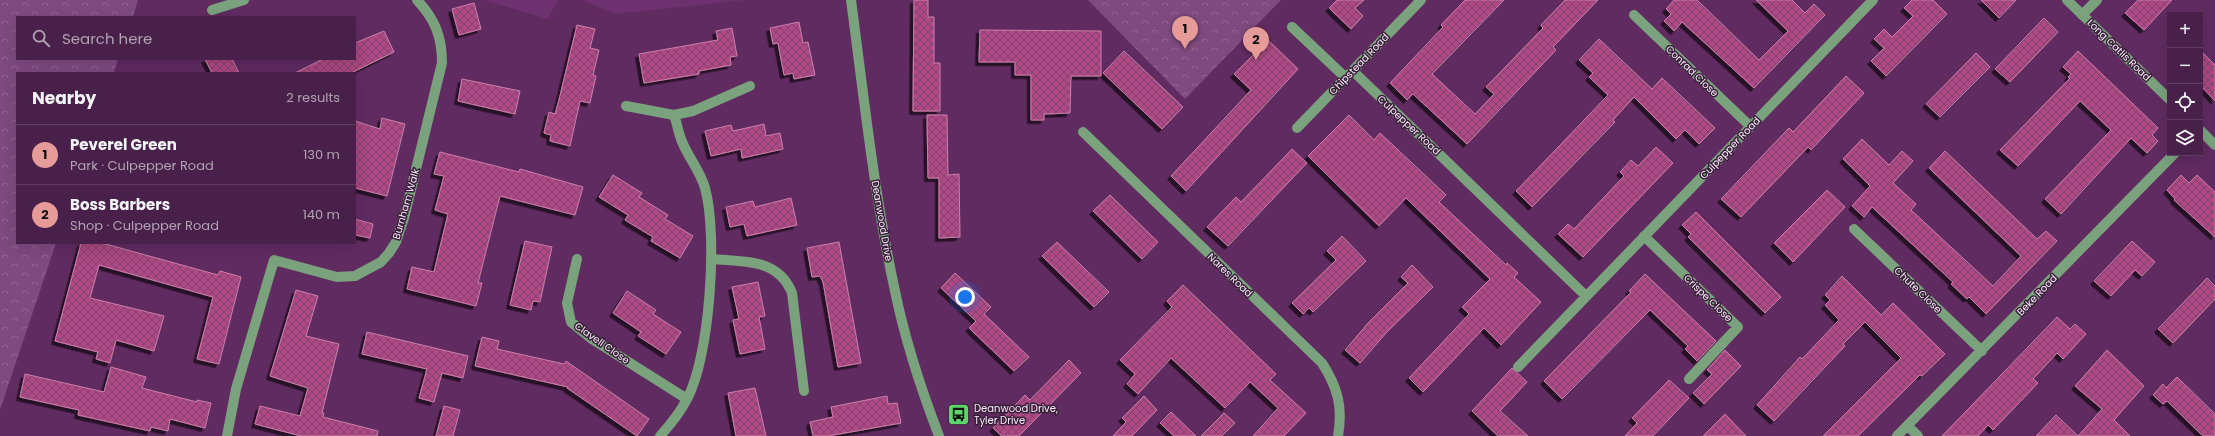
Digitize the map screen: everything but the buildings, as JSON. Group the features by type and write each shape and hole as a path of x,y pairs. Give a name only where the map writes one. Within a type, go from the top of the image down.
{"street":[{"path":"212,10 244,0"},
{"name":"Burnham Walk","path":"227,436 236,388 274,260 337,277 355,276 381,262 396,242 412,188 442,63 442,46 437,28 429,13 417,0"},
{"name":"Deanwood Drive","path":"851,0 870,147 895,292 918,376 939,436"},
{"name":"Chipstead Road","path":"1297,128 1421,0"},
{"name":"Culpepper Road","path":"1518,367 1873,0"},
{"name":"Long Catlis Road","path":"2067,0 2167,97"},
{"path":"2082,15 2097,0"},
{"name":"Conrad Close","path":"1634,15 1750,126"},
{"name":"Culpepper Road","path":"1292,27 1349,74 1586,296"},
{"path":"626,106 674,115 693,111 750,86"},
{"path":"660,436 672,423 687,399 701,360 712,259 712,229 705,186 681,139 674,115"},
{"name":"Nares Road","path":"1083,132 1322,364 1337,390 1340,410 1338,436"},
{"path":"2203,133 2215,144"},
{"name":"Beke Road","path":"1897,436 2172,156"},
{"name":"Chute Close","path":"1854,229 1982,351"},
{"name":"Crispe Close","path":"1644,236 1738,327 1689,379"},
{"name":"Clavell Close","path":"577,259 567,303 571,322 592,339 687,399"},
{"path":"712,259 761,264 781,273 788,281 792,293 804,391"},
{"path":"1908,426 1918,436"}],"shaded area":[{"path":"484,0 558,0 548,19"},
{"path":"583,0 746,0 615,14"}],"green space":[{"path":"0,0 138,0 133,16 16,16 16,60 118,60 114,72 16,72 16,244 56,244 0,410"},
{"path":"1088,0 1281,0 1185,99"}],"place":[{"name":"Peverel Green","path":"1185,49"},
{"name":"Boss Barbers","path":"1256,60"},
{"name":"Deanwood Drive, Tyler Drive","path":"959,414"}]}
